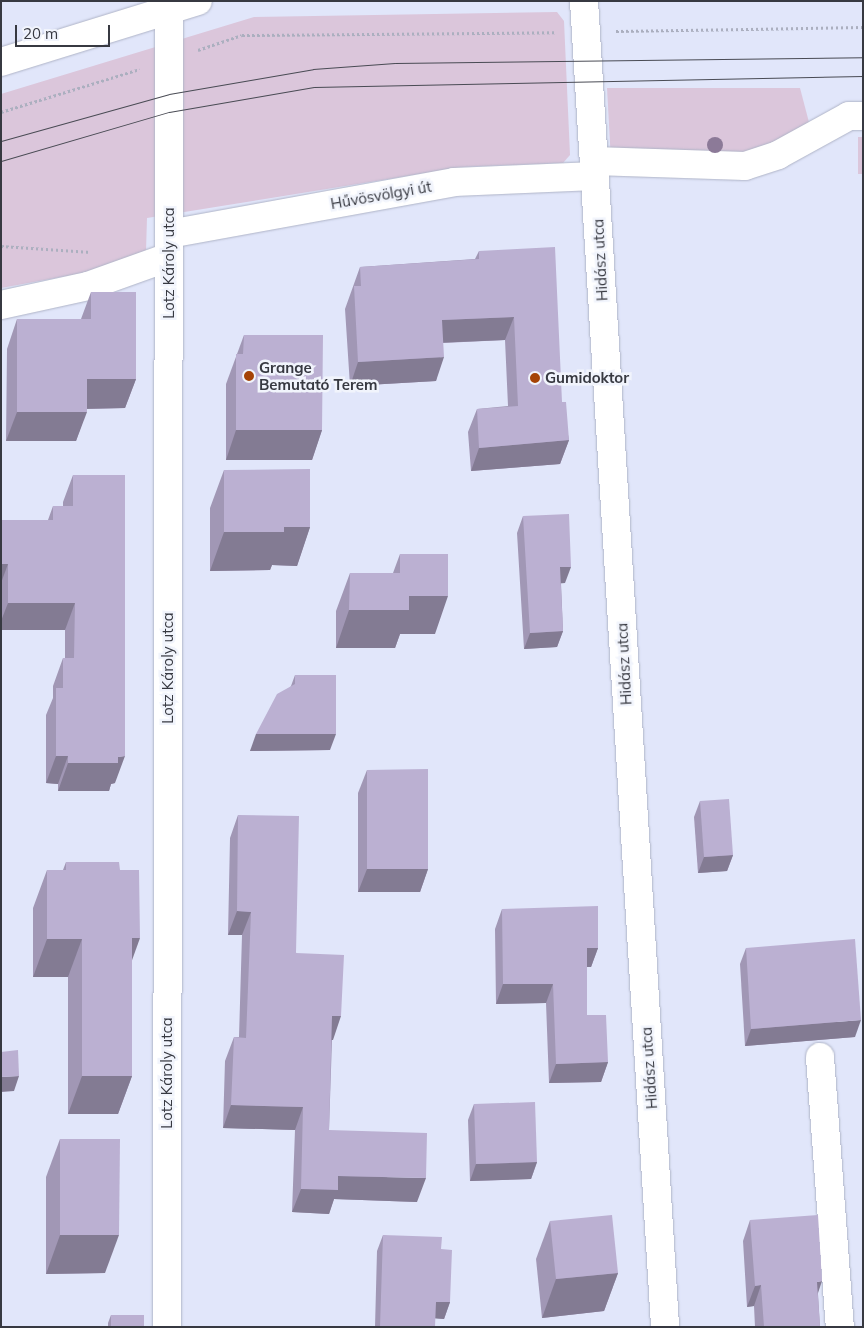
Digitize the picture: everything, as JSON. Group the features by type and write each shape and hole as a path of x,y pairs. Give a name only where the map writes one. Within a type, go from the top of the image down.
{"street":[{"path":"1,62 198,1"},
{"name":"Hidász utca","path":"584,1 584,32 665,1327"},
{"name":"Lotz Károly utca","path":"167,1327 169,9"},
{"name":"Hűvösvölgyi út","path":"1,305 88,286 169,245 454,182 594,169 745,166 778,155 850,116 863,116"},
{"path":"820,1057 840,1327"}],"path":[{"path":"1,112 242,35 863,27"},
{"path":"1,246 100,252"}],"shaded area":[{"path":"557,12 564,21 570,155 563,163 463,167 147,218 146,251 83,273 1,288 1,94 254,17"},
{"path":"607,88 800,88 811,130 746,159 611,161"},
{"path":"858,137 863,137 863,174 858,174"}],"building":[{"path":"555,247 562,402 566,402 569,440 479,448 477,409 518,406 514,317 442,320 444,357 358,362 354,286 361,286 360,267 479,259 479,251"},
{"path":"91,292 136,292 136,379 87,379 87,412 17,412 17,319 91,319"},
{"path":"244,335 323,335 322,430 236,430 236,354 243,354"},
{"path":"310,469 310,527 284,527 284,532 224,532 224,470"},
{"path":"73,475 125,475 125,756 118,757 118,763 68,763 68,756 56,756 56,688 63,688 63,658 74,658 75,603 8,603 8,564 1,564 1,520 53,520 53,506 73,506"},
{"path":"569,514 571,567 560,567 563,631 530,633 523,516"},
{"path":"400,554 448,554 448,596 409,596 409,610 349,610 350,573 400,573"},
{"path":"295,675 336,675 336,734 256,734 277,694 295,684"},
{"path":"428,769 428,869 367,869 367,770"},
{"path":"729,799 733,855 704,857 700,801"},
{"path":"238,815 299,816 296,953 344,955 341,1016 332,1016 329,1130 427,1133 426,1178 338,1176 338,1190 301,1189 303,1107 231,1105 234,1037 246,1038 251,912 237,911"},
{"path":"66,862 119,862 120,870 139,870 140,938 132,938 132,1076 82,1076 82,939 47,939 47,870 66,870"},
{"path":"598,906 598,948 587,948 587,1015 606,1015 608,1062 556,1064 553,984 503,984 502,909"},
{"path":"855,939 861,1020 751,1029 746,948"},
{"path":"18,1050 19,1076 1,1077 1,1052"},
{"path":"535,1102 537,1162 476,1164 474,1104"},
{"path":"60,1139 120,1139 119,1235 60,1235"},
{"path":"612,1215 618,1273 556,1279 550,1221"},
{"path":"818,1215 822,1281 817,1282 820,1327 764,1327 761,1285 755,1286 750,1220"},
{"path":"383,1235 442,1237 441,1249 452,1250 450,1302 436,1302 435,1327 380,1327"},
{"path":"111,1315 144,1315 144,1327 111,1327"}],"tram line":[{"path":"1,141 169,94 313,69 395,63 863,57"},
{"path":"1,161 169,112 314,87 863,76"}],"place":[{"name":"Grange Bemutató Terem","path":"249,376"},
{"name":"Gumidoktor","path":"535,378"}]}
